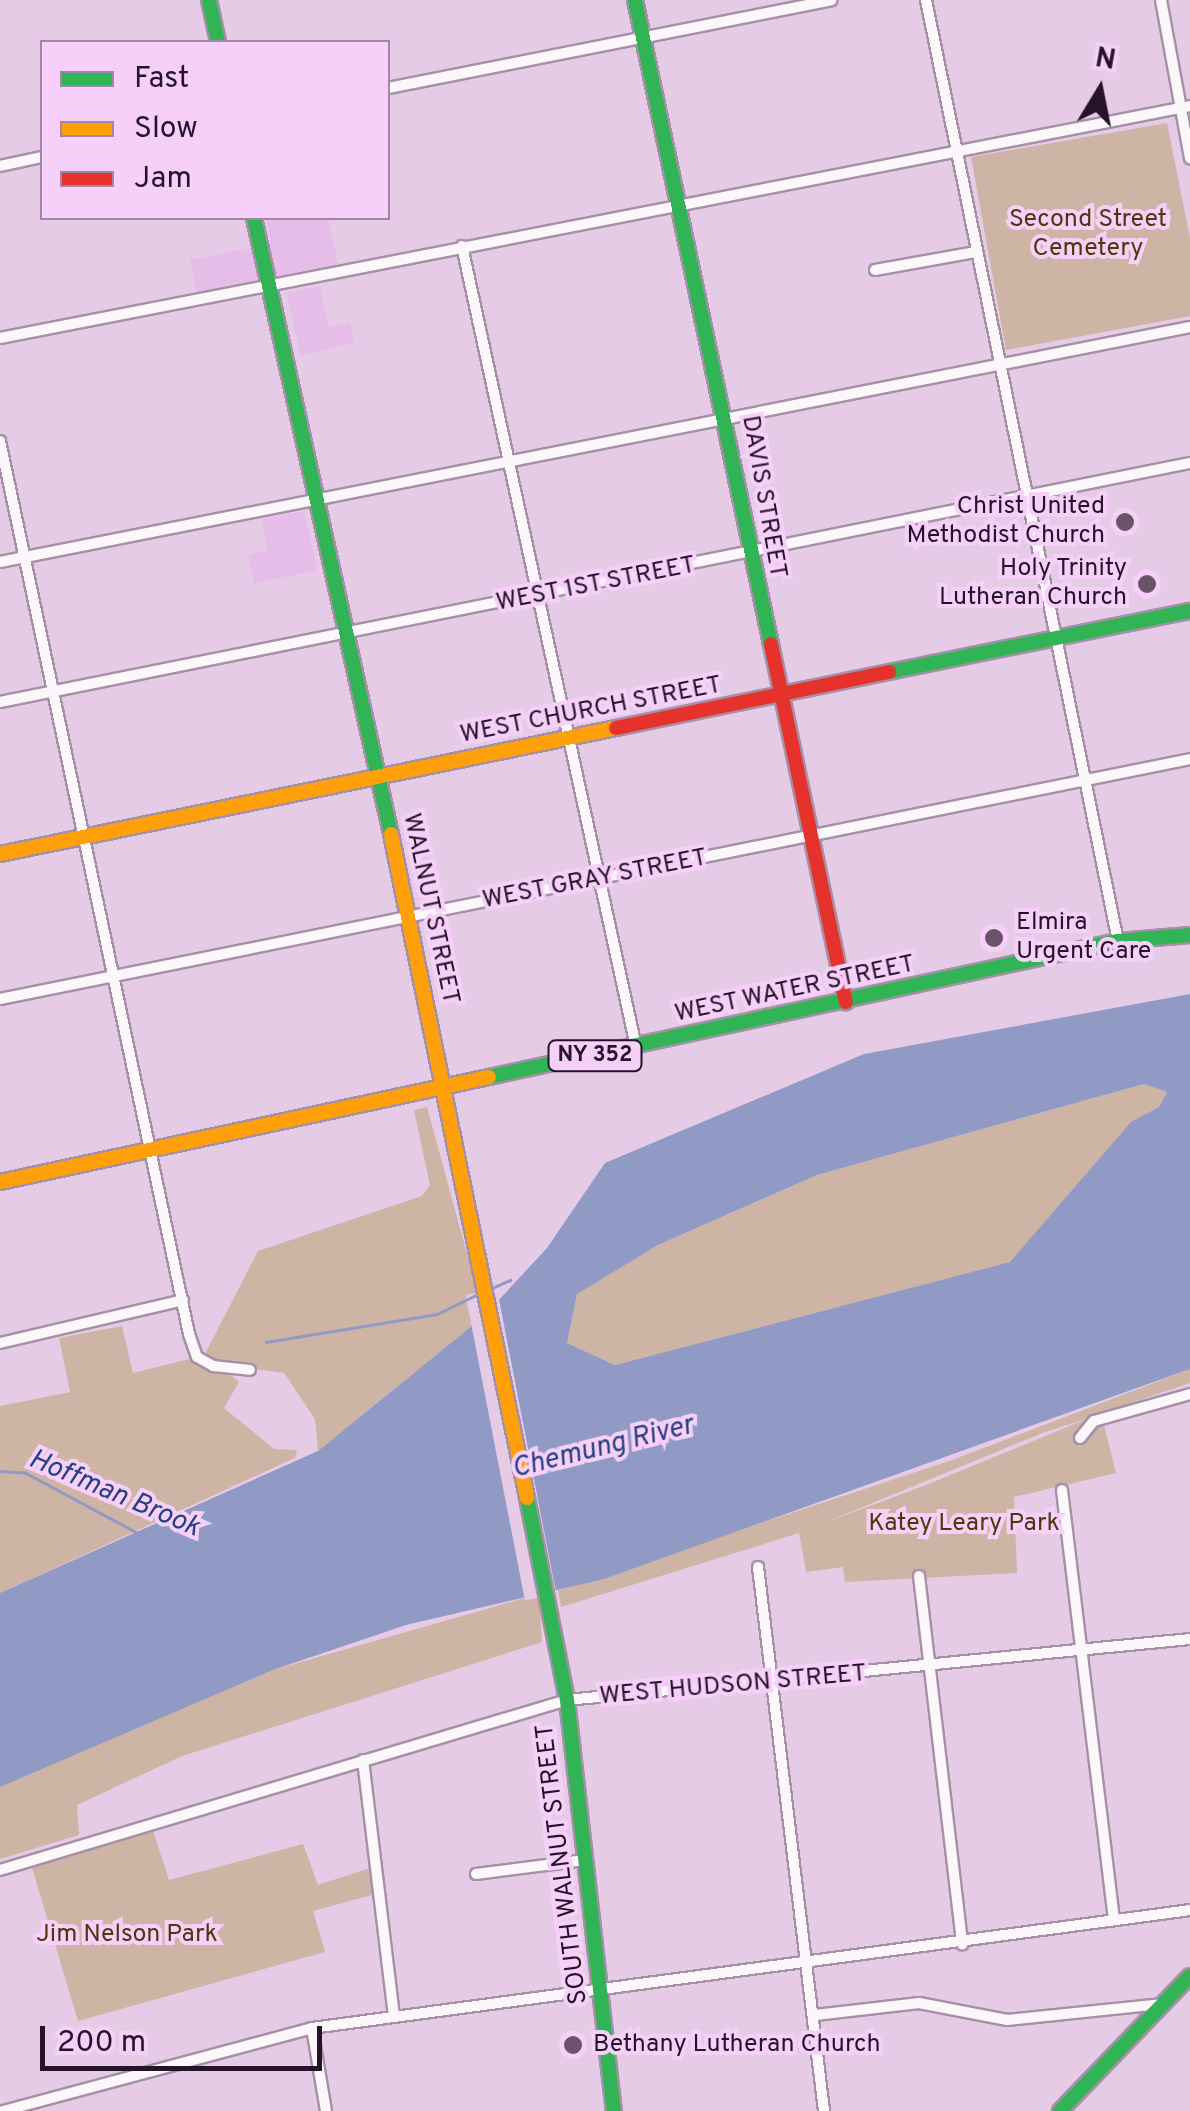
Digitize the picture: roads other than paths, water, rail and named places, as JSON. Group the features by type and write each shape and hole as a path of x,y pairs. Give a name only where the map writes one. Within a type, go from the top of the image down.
{"street":[{"path":"209,0 218,40"},
{"name":"DAVIS STREET","path":"635,0 726,415 778,695 846,1002"},
{"path":"390,88 831,0"},
{"path":"926,0 1118,942"},
{"path":"1161,0 1185,107 1190,158"},
{"path":"0,338 678,202 1185,107"},
{"path":"0,166 40,157"},
{"name":"WALNUT STREET","path":"254,220 410,917 550,1612"},
{"path":"462,246 636,1047"},
{"path":"875,270 976,252"},
{"path":"0,562 726,415 1190,327"},
{"path":"0,441 51,692 86,837 111,976 197,1357 250,1370"},
{"name":"WEST 1ST STREET","path":"0,702 1190,464"},
{"name":"WEST CHURCH STREET","path":"0,854 1190,612"},
{"name":"WEST GRAY STREET","path":"0,999 1190,759"},
{"name":"WEST WATER STREET","path":"0,1182 1118,942 1190,935"},
{"path":"0,1342 182,1300"},
{"path":"1080,1438 1094,1421 1190,1394"},
{"path":"1062,1490 1114,1920"},
{"path":"758,1567 776,1684 824,2111"},
{"path":"919,1576 962,1944"},
{"name":"SOUTH WALNUT STREET","path":"550,1612 568,1700 614,2111"},
{"name":"WEST HUDSON STREET","path":"0,1870 568,1700 776,1684 1190,1640"},
{"path":"363,1760 394,2016"},
{"path":"476,1874 585,1860"},
{"path":"2,2111 312,2028 962,1944 1190,1910"},
{"path":"1060,2111 1190,1976"},
{"path":"814,2015 930,2003 1007,2020 1164,2004"},
{"path":"312,2028 326,2111"}],"water":[{"name":"Chemung River","path":"1190,994 1190,1369 604,1579 406,1625 273,1670 0,1787 0,1593 318,1451 484,1316 547,1248 605,1163 864,1054","holes":["1144,1084 1167,1092 1159,1107 1131,1122 1010,1262 615,1365 567,1343 577,1294 658,1245 817,1175"]}],"waterway":[{"path":"490,1289 510,1280"},
{"path":"266,1342 437,1314 478,1294"},
{"name":"Hoffman Brook","path":"0,1471 26,1473 138,1533"}],"place":[{"name":"Christ United Methodist Church","path":"1125,522"},
{"name":"Holy Trinity Lutheran Church","path":"1147,584"},
{"name":"Elmira Urgent Care","path":"994,938"},
{"name":"Bethany Lutheran Church","path":"573,2045"}],"park label":[{"name":"Second Street Cemetery","path":"1088,236"},
{"name":"Katey Leary Park","path":"964,1524"},
{"name":"Jim Nelson Park","path":"127,1935"}]}
